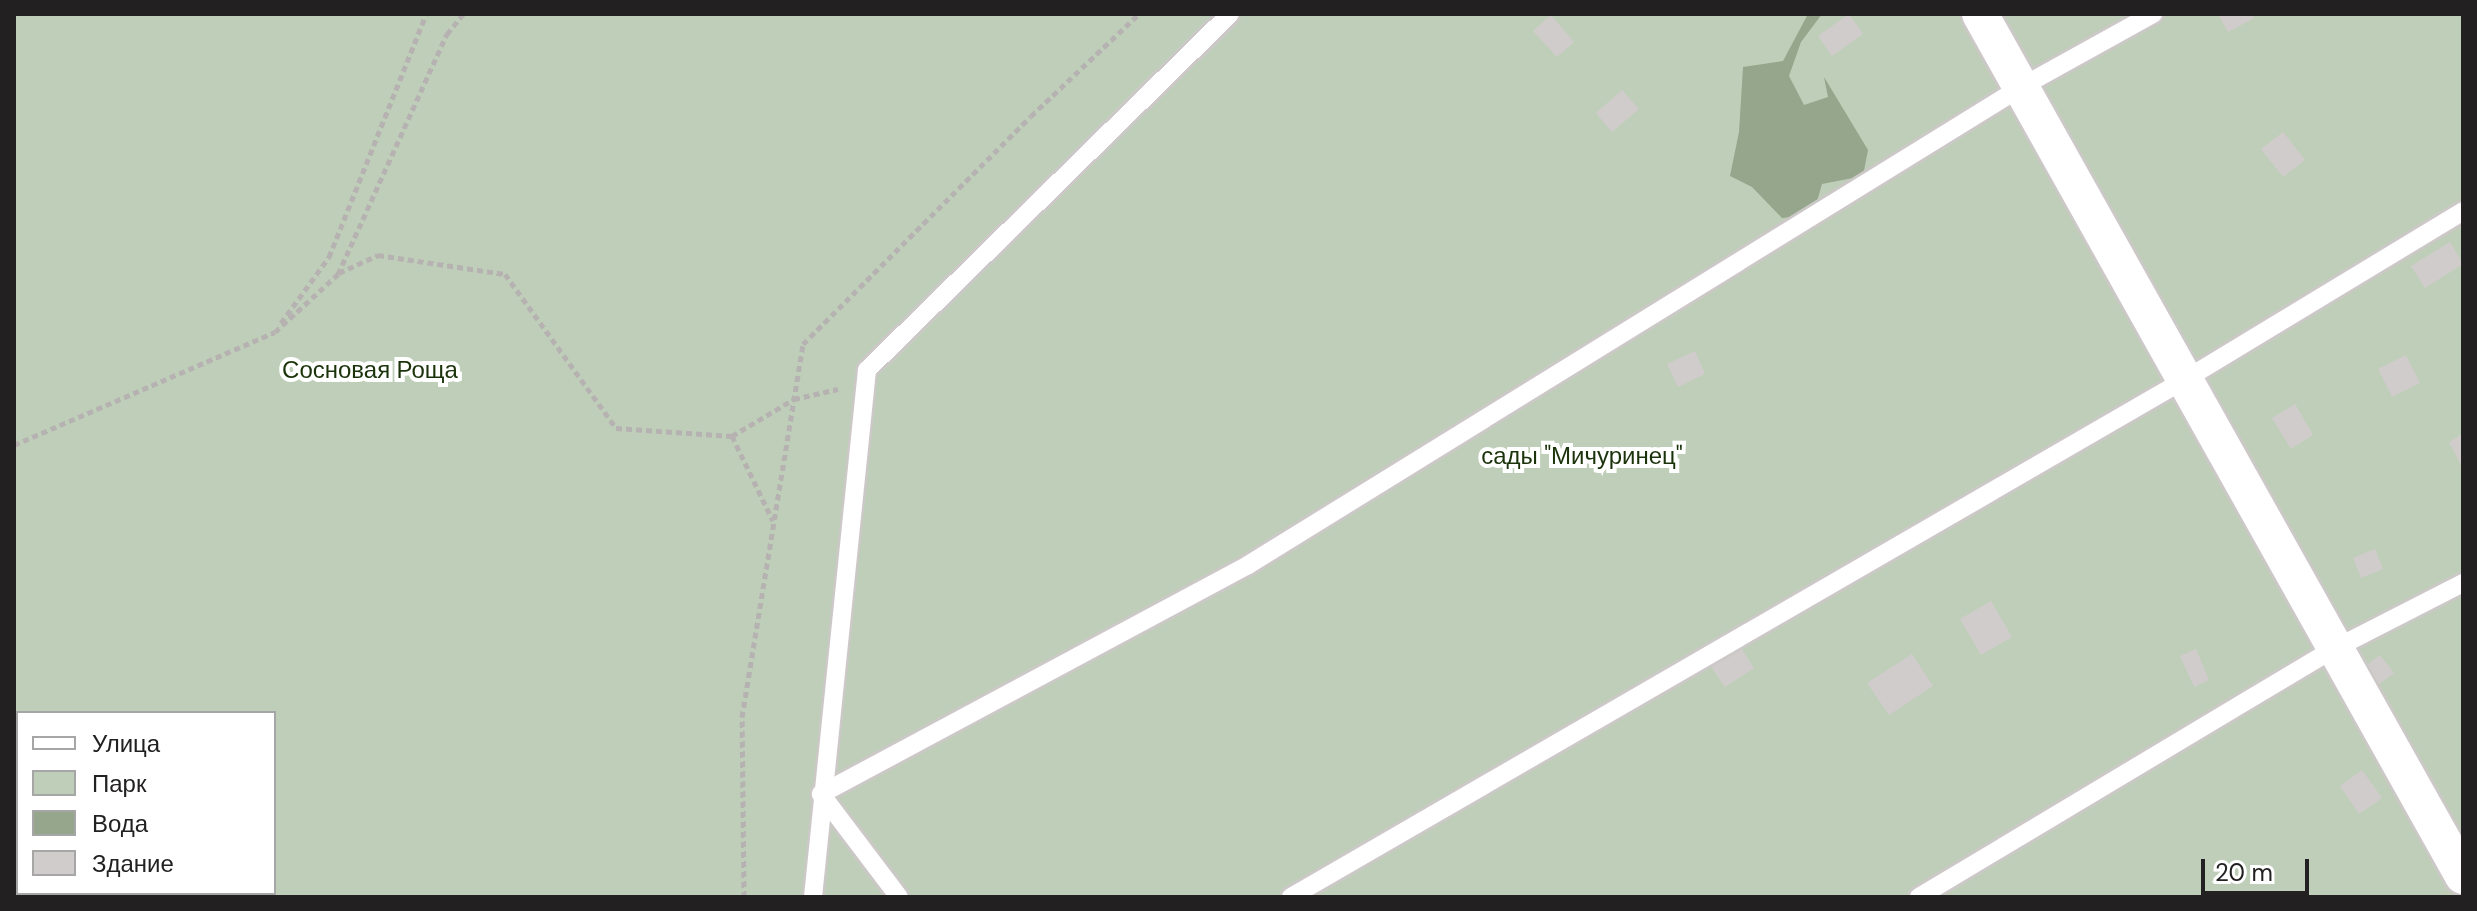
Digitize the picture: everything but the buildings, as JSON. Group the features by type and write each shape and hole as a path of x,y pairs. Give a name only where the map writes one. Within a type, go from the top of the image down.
{"street":[{"path":"1980,14 2463,876"}],"lane":[{"path":"813,897 821,794 867,370 1230,14"},
{"path":"821,794 1248,565 2023,86 2153,14"},
{"path":"1291,897 2186,379 2463,211"},
{"path":"1919,897 2334,649 2463,583"},
{"path":"821,794 899,897"}],"path":[{"path":"275,332 329,257 426,14"},
{"path":"338,274 447,34 463,14"},
{"path":"14,445 275,332 338,274 378,255 505,274 616,428 732,436 794,399 865,383"},
{"path":"732,436 774,523"}],"green space":[{"name":"сады \"Мичуринец\"","path":"14,14 2463,14 2463,897 14,897"}],"water":[{"path":"1808,14 1822,14 1801,42 1789,76 1804,105 1828,97 1824,77 1868,150 1863,176 1822,184 1813,215 1782,218 1752,187 1730,176 1739,132 1743,67 1783,61"}],"park label":[{"name":"Сосновая Роща","path":"370,370"}]}
